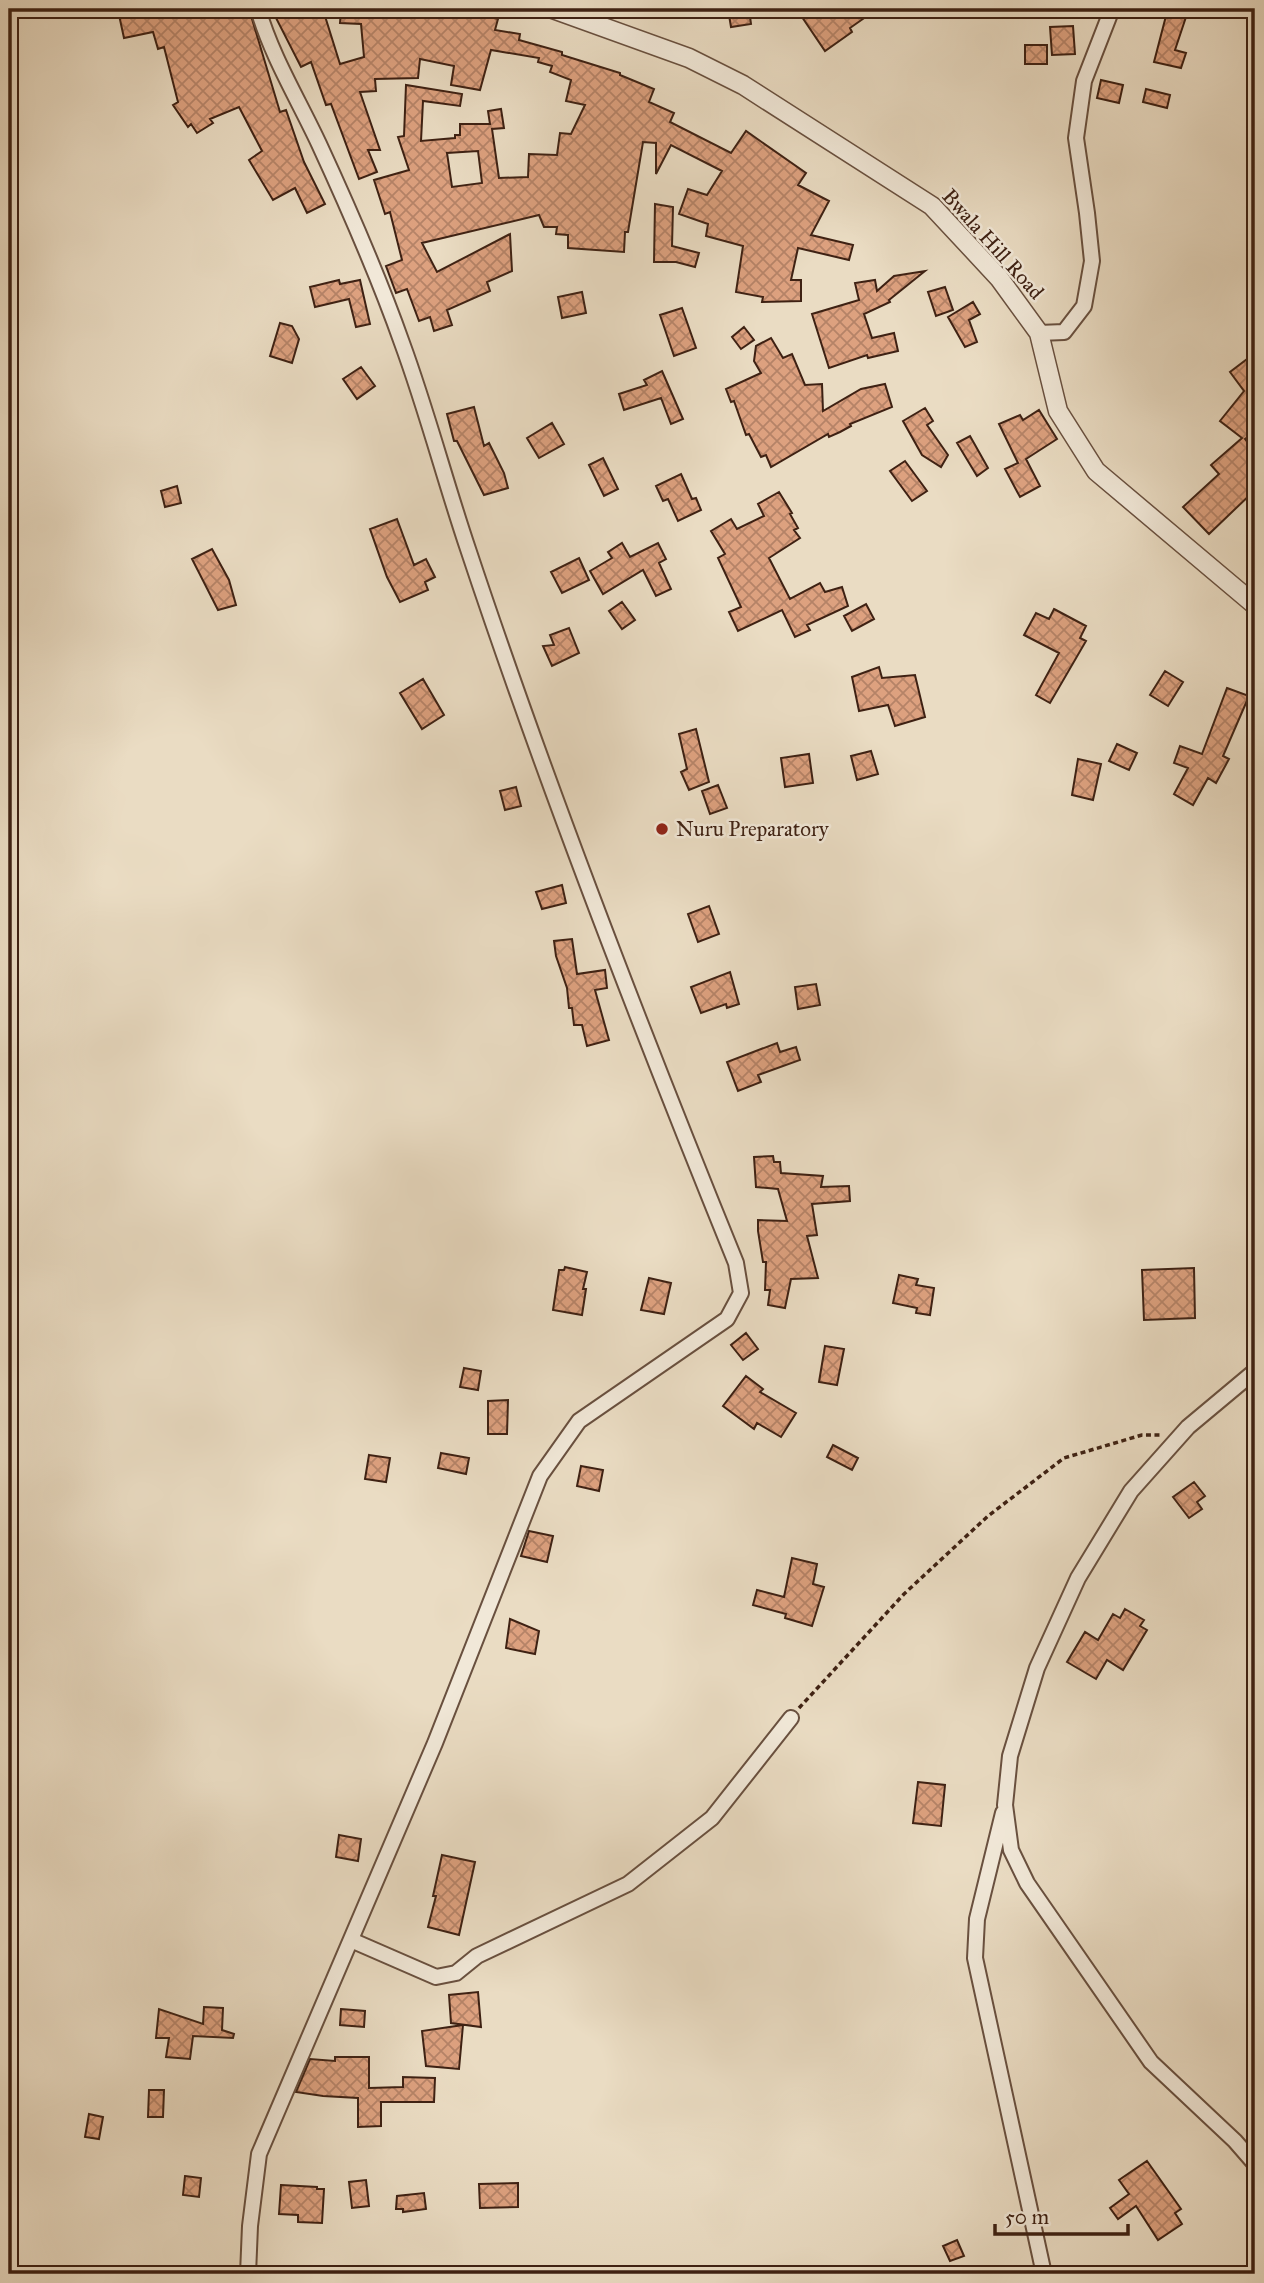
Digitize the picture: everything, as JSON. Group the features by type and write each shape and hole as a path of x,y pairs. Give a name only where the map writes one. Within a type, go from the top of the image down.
{"street":[{"path":"248,2274 250,2226 259,2154 435,1743 540,1476 579,1421 727,1319 741,1293 736,1263 662,1080 556,800 468,549 403,344 365,246 272,50 258,9"},
{"name":"Bwala Hill Road","path":"553,9 689,58 743,85 932,206 999,278 1039,333 1058,411 1096,471 1255,605"},
{"path":"1039,333 1064,332 1084,306 1092,261 1076,138 1084,81 1112,9"},
{"path":"1044,2274 975,1958 977,1919 1005,1805 1010,1756 1033,1680 1078,1577 1131,1491 1188,1426 1255,1371"},
{"path":"351,1940 436,1977 456,1973 477,1956 628,1884 712,1818 791,1718"},
{"path":"1005,1805 1012,1850 1027,1883 1151,2062 1235,2141 1255,2164"}],"path":[{"path":"791,1718 904,1594 988,1516 1020,1491 1064,1458 1142,1435 1165,1435"}],"building":[{"path":"147,9 249,9 280,112 286,110 304,162 325,204 307,213 295,188 273,200 249,160 262,151 239,107 210,119 213,123 197,133 191,124 188,127 173,105 178,102 164,47 158,49 153,32 124,38 119,15"},
{"path":"341,9 466,9 498,19 495,30 520,34 519,40 620,73 654,89 649,102 674,113 670,122 731,153 746,131 806,173 798,185 829,201 811,235 853,245 849,260 798,248 791,280 801,280 801,301 762,302 763,297 736,292 743,246 706,236 708,224 679,214 688,189 707,195 722,171 671,145 656,174 656,143 643,142 628,232 625,232 624,252 568,248 568,235 556,234 557,227 544,227 539,215 422,243 437,272 510,234 512,271 487,282 490,291 447,310 452,325 434,331 430,317 419,321 407,289 396,293 386,266 402,260 390,212 385,214 374,180 409,170 398,137 404,136 406,85 462,94 460,106 423,101 421,141 455,138 455,135 460,135 460,124 490,124 488,111 501,109 504,128 492,129 499,178 528,177 529,154 557,155 560,133 571,134 585,105 566,101 571,80 550,72 552,66 538,62 539,58 491,50 480,90 451,85 454,66 420,59 418,78 375,79 376,91 360,92 380,150 368,150 377,172 359,179 331,104 326,105 311,62 301,67 275,16 299,10 324,13 340,64 364,57 361,24 340,23","holes":["478,151 482,183 452,187 447,153"]},
{"path":"728,9 749,9 751,24 731,27"},
{"path":"814,9 877,9 850,28 852,32 825,51 802,17"},
{"path":"1167,12 1186,17 1175,50 1186,53 1181,68 1154,62"},
{"path":"1073,26 1075,54 1052,55 1050,27"},
{"path":"1025,45 1047,45 1047,64 1025,64"},
{"path":"1101,80 1123,85 1119,103 1097,98"},
{"path":"1146,89 1170,95 1167,108 1143,102"},
{"path":"655,204 673,207 672,246 699,253 695,267 676,262 654,262"},
{"path":"925,271 889,300 890,302 864,314 872,338 894,333 898,351 868,358 867,355 829,368 812,314 859,300 855,283 875,280 877,291 894,276"},
{"path":"339,280 340,284 360,280 370,324 356,327 349,299 315,307 310,287"},
{"path":"945,287 953,310 936,316 928,292"},
{"path":"582,292 586,313 562,318 558,297"},
{"path":"973,302 980,314 969,320 977,342 965,347 948,317"},
{"path":"682,308 696,348 674,356 660,315"},
{"path":"280,323 292,326 299,339 292,363 270,356"},
{"path":"744,327 754,340 741,349 732,337"},
{"path":"771,338 783,358 792,354 805,385 822,384 823,411 861,389 885,384 892,407 850,424 851,426 829,437 828,434 771,467 766,455 761,457 749,434 746,435 734,401 731,402 726,389 761,373 754,361 756,346"},
{"path":"1255,353 1255,432 1245,439 1255,452 1255,490 1209,534 1183,507 1219,474 1211,465 1242,438 1220,421 1244,391 1230,372"},
{"path":"361,367 375,386 357,399 343,379"},
{"path":"662,371 683,419 671,424 661,398 624,410 619,394 647,385 644,380"},
{"path":"474,407 484,446 489,443 504,473 508,488 484,495 457,441 454,441 447,414"},
{"path":"925,408 933,421 927,425 948,455 941,467 922,455 903,421"},
{"path":"1039,410 1057,439 1026,459 1040,486 1020,497 1005,469 1018,463 999,424 1020,415 1023,420"},
{"path":"552,423 564,444 539,458 527,438"},
{"path":"970,436 988,468 977,476 957,443"},
{"path":"603,458 618,489 604,496 589,465"},
{"path":"905,461 927,491 912,501 890,471"},
{"path":"681,474 692,499 696,498 701,510 678,521 668,499 663,501 656,486"},
{"path":"177,486 181,503 165,507 161,491"},
{"path":"779,492 792,513 790,514 798,528 794,530 800,538 769,558 790,599 820,583 825,592 842,587 848,606 807,625 810,630 795,637 782,610 738,631 729,612 741,607 718,558 725,554 711,531 731,519 737,529 764,516 758,504"},
{"path":"397,519 414,565 426,559 435,577 425,582 428,590 400,602 387,577 370,529"},
{"path":"622,543 630,557 658,543 666,559 659,563 671,589 656,596 643,570 603,594 590,571 612,558 608,552"},
{"path":"212,549 229,580 236,605 218,610 192,559"},
{"path":"579,558 589,580 562,593 551,572"},
{"path":"622,602 635,620 622,629 609,611"},
{"path":"866,604 874,619 852,631 844,616"},
{"path":"1054,609 1086,626 1080,638 1086,641 1050,703 1036,695 1059,653 1024,635 1036,613 1049,619"},
{"path":"569,628 579,653 552,666 543,646 554,645 550,635"},
{"path":"879,667 882,678 915,675 925,717 895,726 888,705 859,711 852,677"},
{"path":"1165,671 1183,682 1168,706 1150,695"},
{"path":"423,679 444,715 422,729 400,693"},
{"path":"1227,688 1249,696 1223,756 1229,759 1216,783 1208,778 1193,805 1174,794 1188,768 1174,763 1180,746 1202,754"},
{"path":"696,729 709,782 689,790 681,772 687,769 679,734"},
{"path":"1117,744 1137,753 1129,770 1109,761"},
{"path":"871,751 878,774 857,780 851,756"},
{"path":"809,754 813,783 785,787 781,758"},
{"path":"1078,759 1101,764 1093,800 1072,795"},
{"path":"718,785 727,808 710,814 702,791"},
{"path":"516,787 521,806 505,810 500,791"},
{"path":"562,885 566,903 542,909 536,892"},
{"path":"709,906 719,934 698,942 688,914"},
{"path":"572,939 577,974 605,970 607,988 595,990 609,1040 587,1046 582,1025 574,1025 567,988 556,956 554,941"},
{"path":"730,972 739,1004 727,1008 726,1004 701,1013 691,987"},
{"path":"816,984 820,1005 798,1009 795,987"},
{"path":"777,1043 780,1052 796,1047 800,1060 758,1075 761,1082 738,1091 727,1062"},
{"path":"773,1156 774,1162 780,1162 781,1173 823,1176 821,1187 849,1186 850,1201 812,1204 817,1235 807,1236 818,1278 791,1279 785,1308 768,1305 770,1290 765,1290 766,1262 763,1262 758,1231 758,1220 787,1221 778,1189 756,1187 754,1157"},
{"path":"565,1267 587,1272 582,1315 553,1310 559,1270 564,1270"},
{"path":"1194,1268 1195,1318 1144,1320 1142,1270"},
{"path":"899,1275 918,1279 916,1285 934,1288 930,1315 916,1313 917,1308 893,1303"},
{"path":"649,1278 671,1283 664,1314 641,1310"},
{"path":"746,1333 758,1349 743,1360 731,1345"},
{"path":"825,1346 844,1349 837,1385 819,1382"},
{"path":"464,1368 481,1371 478,1390 460,1387"},
{"path":"746,1376 763,1389 760,1392 796,1413 781,1437 757,1423 754,1429 723,1406"},
{"path":"508,1400 507,1434 488,1434 488,1401"},
{"path":"833,1445 858,1458 852,1470 827,1457"},
{"path":"441,1453 469,1458 466,1474 438,1468"},
{"path":"369,1455 390,1458 386,1482 365,1479"},
{"path":"581,1466 603,1470 599,1491 577,1486"},
{"path":"1194,1482 1205,1496 1197,1502 1202,1509 1189,1518 1173,1497"},
{"path":"529,1531 553,1536 547,1562 521,1556"},
{"path":"792,1558 817,1564 813,1584 824,1587 812,1626 785,1618 786,1614 753,1605 757,1590 784,1597"},
{"path":"1125,1609 1144,1620 1140,1626 1147,1630 1123,1670 1107,1660 1096,1679 1067,1662 1085,1632 1098,1640 1113,1614 1120,1618"},
{"path":"510,1619 539,1631 535,1654 506,1648"},
{"path":"918,1782 945,1785 941,1826 913,1823"},
{"path":"339,1835 361,1839 358,1861 336,1857"},
{"path":"442,1855 475,1862 459,1935 428,1927"},
{"path":"478,1992 481,2027 451,2023 449,1995"},
{"path":"204,2007 223,2008 222,2030 234,2034 233,2038 193,2036 190,2059 166,2057 169,2038 156,2038 159,2009 203,2024"},
{"path":"341,2009 365,2011 364,2027 340,2025"},
{"path":"463,2025 459,2069 426,2066 422,2031"},
{"path":"335,2057 369,2057 369,2088 403,2087 403,2077 435,2078 434,2102 381,2102 381,2126 358,2127 358,2098 296,2092 310,2059 335,2061"},
{"path":"149,2090 164,2090 163,2117 148,2117"},
{"path":"89,2114 103,2117 99,2139 85,2137"},
{"path":"1147,2161 1181,2209 1175,2213 1182,2224 1158,2240 1136,2206 1118,2219 1110,2208 1129,2194 1119,2180"},
{"path":"185,2176 201,2178 199,2197 183,2195"},
{"path":"366,2180 369,2206 352,2208 349,2182"},
{"path":"518,2183 518,2207 480,2208 479,2184"},
{"path":"281,2185 324,2189 322,2223 298,2222 298,2215 279,2214"},
{"path":"424,2193 426,2209 403,2212 403,2209 396,2209 397,2196"},
{"path":"957,2240 964,2256 950,2261 943,2246"}],"place":[{"name":"Nuru Preparatory","path":"662,829"}]}
